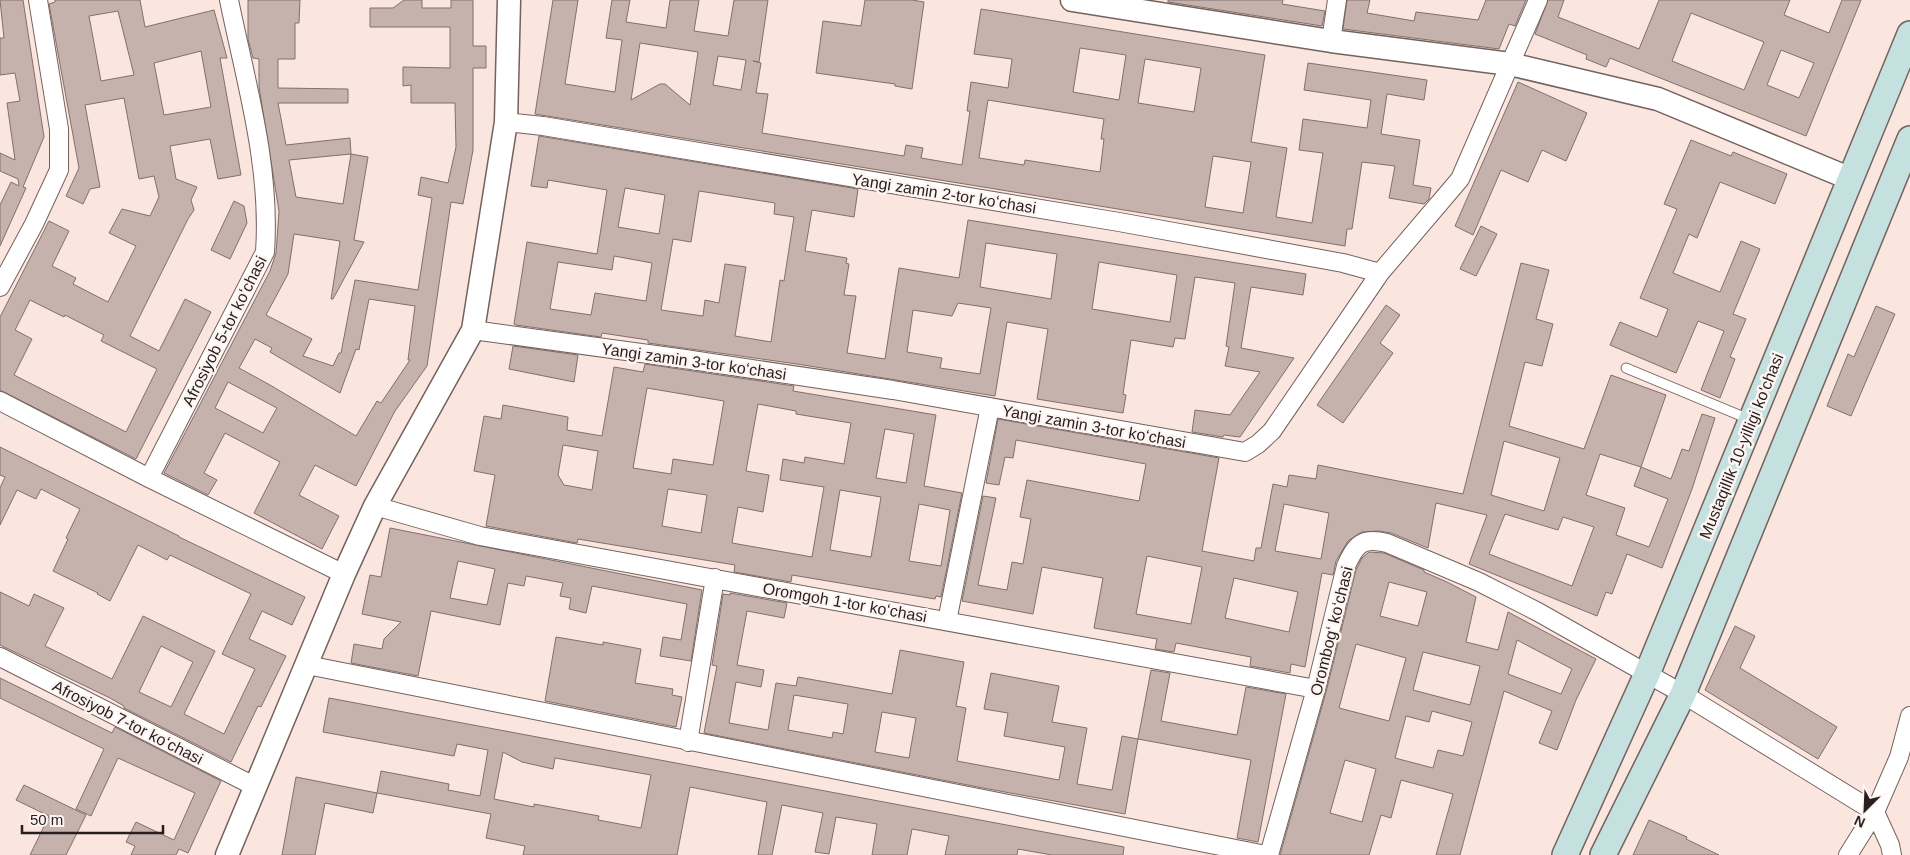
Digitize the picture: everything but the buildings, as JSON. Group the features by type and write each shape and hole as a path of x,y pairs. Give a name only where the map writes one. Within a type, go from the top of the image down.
{"main road":[{"name":"Mustaqillik 10-yilligi ko'chasi","path":"1565,855 1647,674 1910,34"},
{"path":"1604,855 1683,694 1910,139"}],"street":[{"path":"0,287 34,224 59,170 59,129 38,0"},
{"name":"Afrosiyob 5-tor koʻchasi","path":"149,478 265,252 267,222 261,148 228,0"},
{"path":"227,855 344,574 375,506 473,330 506,122 509,0"},
{"path":"1072,0 1330,41 1510,64 1658,99 1851,179"},
{"path":"1330,41 1337,0"},
{"name":"Yangi zamin 3-tor koʻchasi","path":"473,330 893,390 1245,452 1258,444 1272,431 1380,273 1460,178 1538,0"},
{"name":"Yangi zamin 2-tor koʻchasi","path":"506,122 543,126 1119,222 1343,263 1380,273"},
{"path":"0,401 149,478 344,574"},
{"path":"947,620 990,406"},
{"name":"Oromgoh 1-tor koʻchasi","path":"375,506 480,536 1316,689"},
{"name":"Orombogʻ koʻchasi","path":"1267,855 1316,689 1346,566 1353,550 1362,543 1373,540 1479,582 1538,612 1683,694 1875,812"},
{"path":"688,742 716,578"},
{"name":"Afrosiyob 7-tor koʻchasi","path":"0,657 256,788"},
{"path":"307,665 688,742 1267,855"},
{"path":"1848,855 1875,812 1899,757 1910,716"},
{"path":"1875,812 1890,845 1892,855"}],"lane":[{"path":"1626,368 1752,420"}]}
